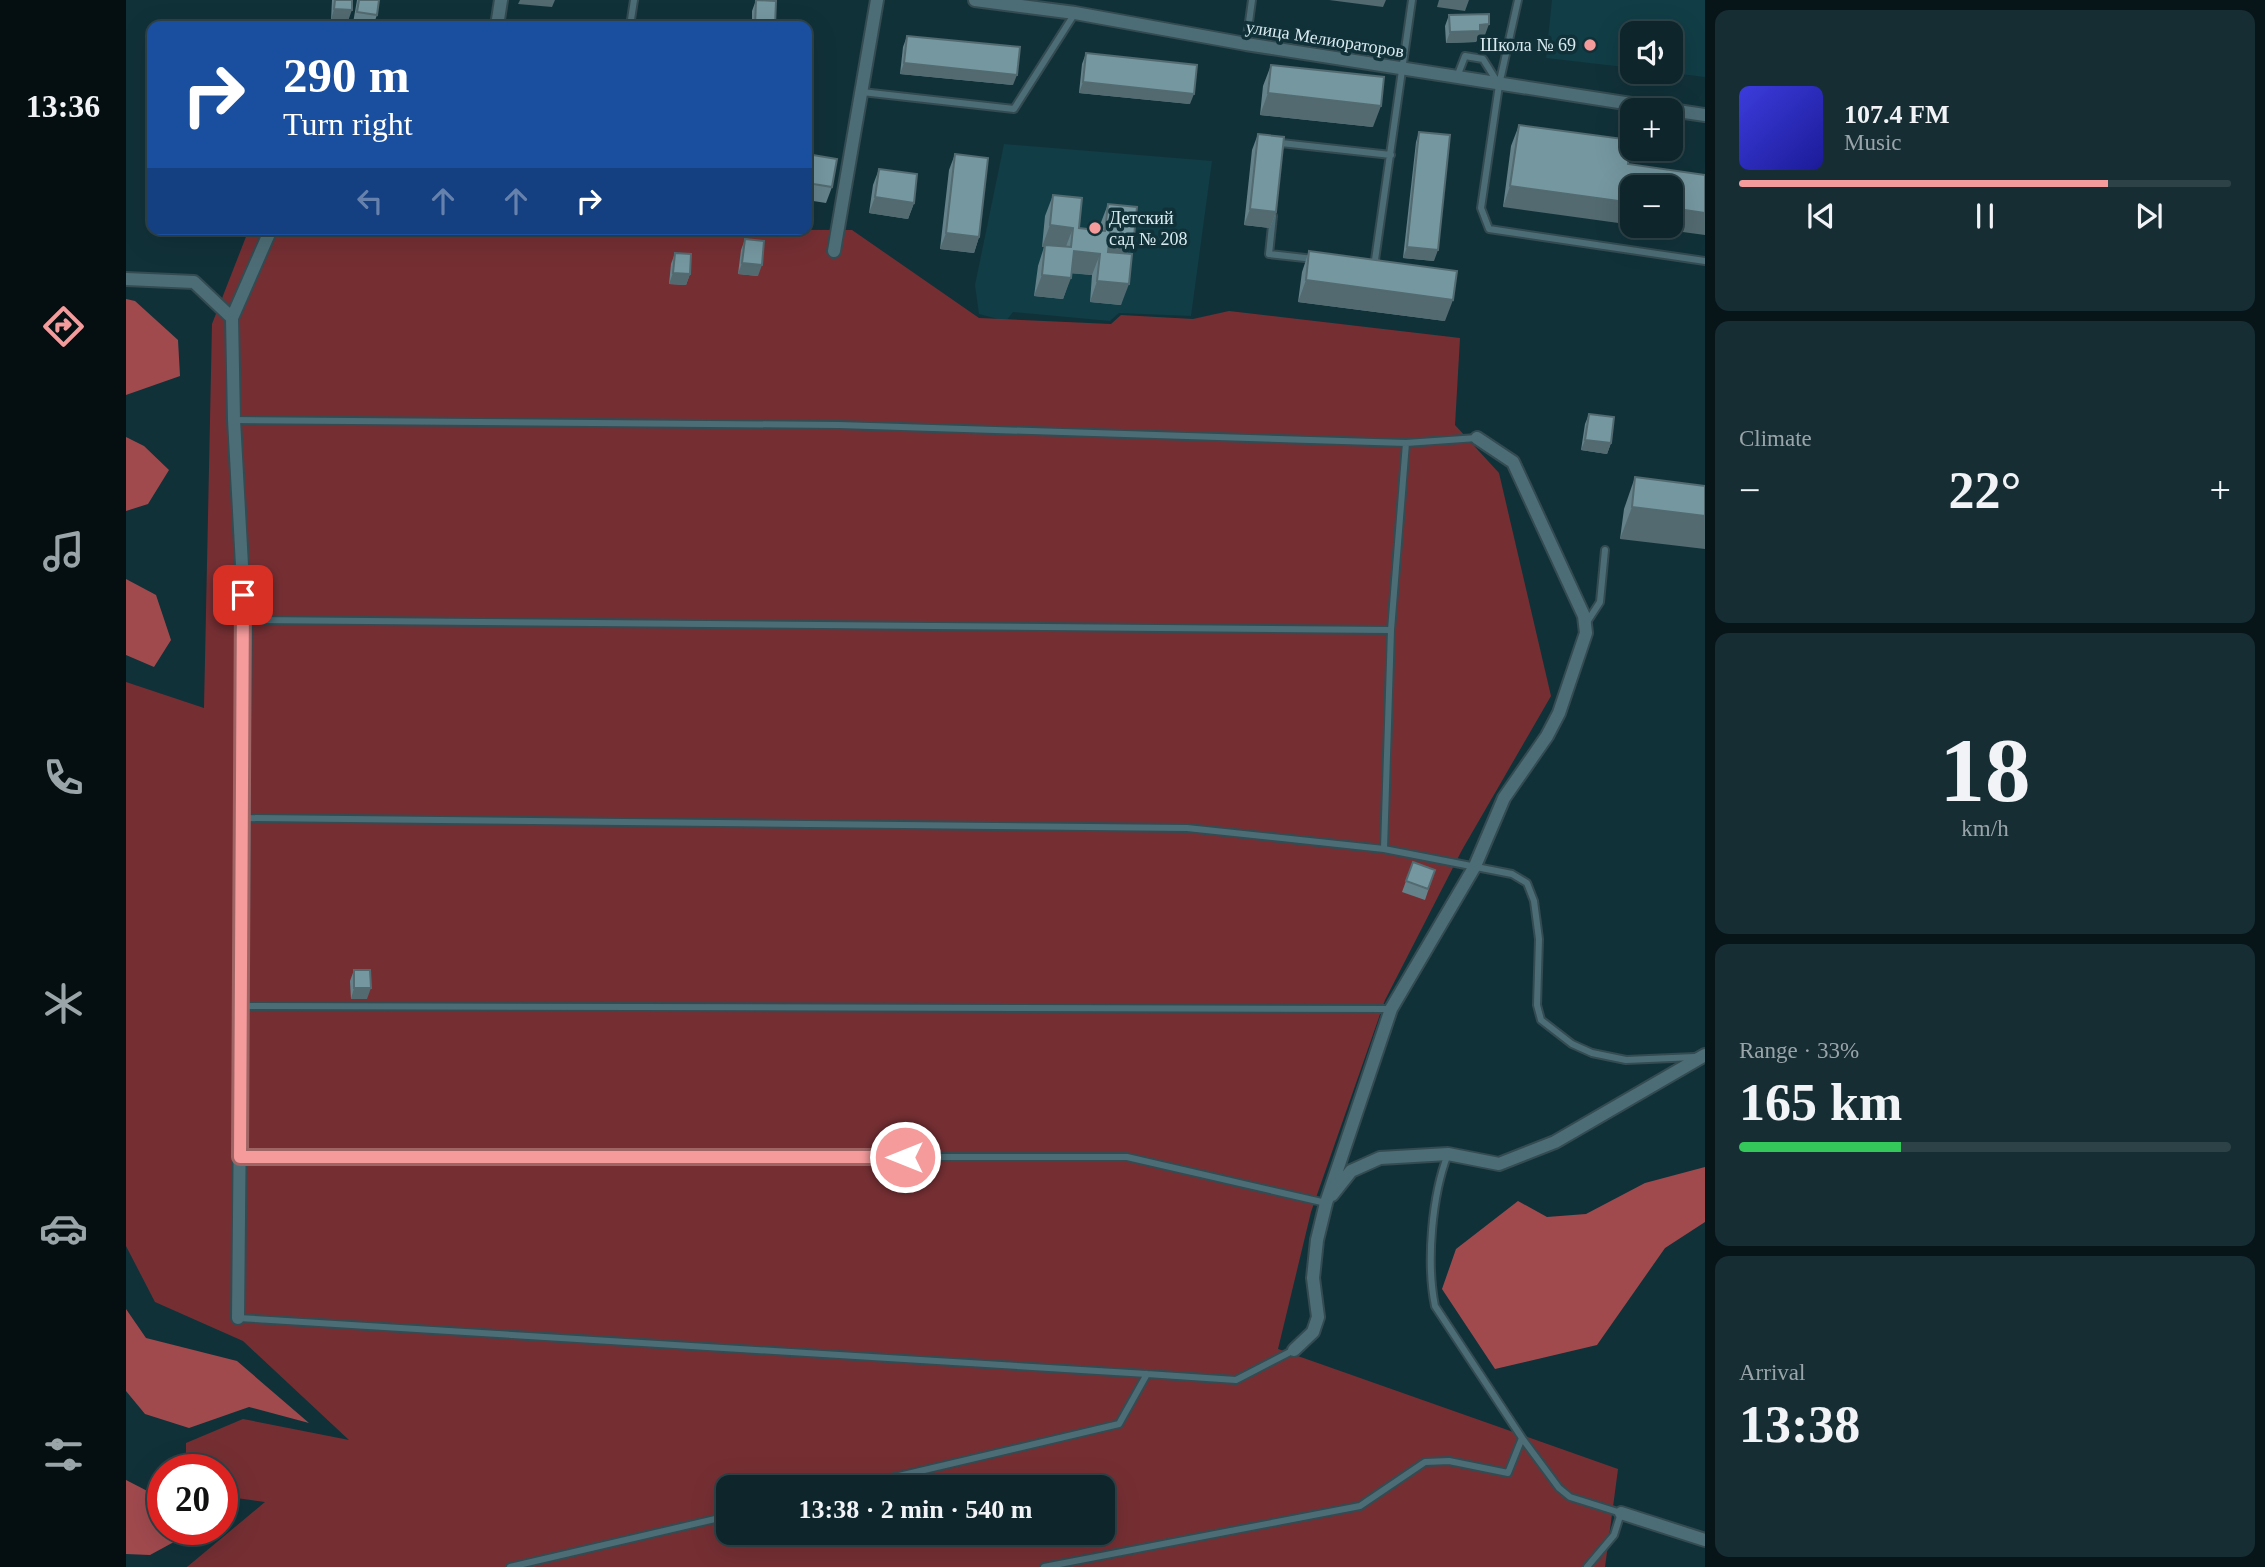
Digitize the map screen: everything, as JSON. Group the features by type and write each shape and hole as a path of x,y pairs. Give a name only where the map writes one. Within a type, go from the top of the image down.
{"street":[{"path":"498,21 501,0"},
{"path":"834,251 877,0"},
{"name":"улица Мелиораторов","path":"975,0 1044,5 1246,44 1620,103"},
{"name":"улица Мелиораторов","path":"1683,112 1705,116"},
{"path":"238,1318 245,620 234,420 233,318 268,235"},
{"path":"126,279 194,282 233,318"},
{"path":"1294,1350 1313,1332 1318,1317 1314,1278 1317,1240 1326,1203 1391,1009 1475,866 1504,798 1547,736 1559,713 1586,624 1513,462 1477,438"},
{"path":"1326,1203 1351,1171 1380,1158 1448,1154 1499,1164 1555,1142 1702,1056"},
{"path":"1621,1513 1705,1540"}],"lane":[{"path":"631,21 634,0"},
{"path":"1246,44 1252,0"},
{"path":"1374,267 1412,0"},
{"path":"1518,0 1499,85 1481,208 1489,229 1705,261"},
{"path":"862,92 1014,109 1075,13"},
{"path":"1457,77 1465,56 1483,59 1499,85"},
{"path":"1279,157 1280,143 1391,155"},
{"path":"1273,212 1269,254 1322,260"},
{"path":"1361,265 1388,269"},
{"path":"234,420 839,425 1406,443 1477,438"},
{"path":"1384,849 1391,630 1406,443"},
{"path":"1586,624 1600,602 1605,550"},
{"path":"245,620 1391,630"},
{"path":"243,818 1187,828 1384,849 1512,874 1527,883 1534,901 1539,939 1537,1005 1541,1020 1572,1044 1592,1053 1626,1060 1702,1056"},
{"path":"241,1006 1391,1009"},
{"path":"1448,1154 1438,1180 1430,1284 1435,1306 1559,1488 1570,1497 1621,1513 1614,1535 1587,1567"},
{"path":"240,1157 1127,1157 1326,1203"},
{"path":"238,1318 1236,1380 1294,1350"},
{"path":"903,1475 1119,1424 1147,1374"},
{"path":"1044,1567 1360,1506 1425,1462 1449,1461 1508,1473 1522,1437"},
{"path":"510,1567 716,1519"}],"shaded area":[{"name":"Школа № 69","path":"1552,0 1705,0 1705,77 1683,74 1683,21 1620,21 1620,67 1546,58"},
{"name":"Детский сад № 208","path":"1004,144 1212,161 1191,316 1119,313 1110,321 1013,312 1006,321 979,314 975,285"},
{"path":"812,230 852,230 979,318 1111,324 1121,315 1193,319 1229,311 1460,338 1455,425 1499,473 1551,696 1462,850 1385,1000 1311,1212 1278,1349 1618,1469 1605,1567 187,1567 213,1545 238,1545 238,1524 265,1502 238,1498 238,1454 186,1454 186,1443 243,1419 349,1440 243,1341 155,1302 126,1246 126,682 204,708 212,324 247,235 812,235"},
{"path":"126,299 135,301 178,340 180,376 126,395"},
{"path":"126,437 144,446 169,470 148,504 126,511"},
{"path":"126,579 156,595 171,640 154,667 126,655"},
{"path":"1705,1167 1705,1222 1665,1248 1597,1345 1495,1369 1442,1289 1456,1249 1518,1201 1547,1217 1586,1214 1645,1183"},
{"path":"126,1309 146,1338 237,1361 309,1423 249,1407 189,1428 145,1414 126,1391"},
{"path":"126,1480 147,1491 147,1545 168,1545 150,1555 126,1554"}],"building":[{"path":"335,0 352,0 352,10 334,9"},
{"path":"359,0 379,0 377,15 357,12"},
{"path":"756,0 776,1 775,21 755,21"},
{"path":"1489,14 1489,24 1480,25 1480,31 1450,32 1449,15"},
{"path":"907,36 1020,47 1017,75 904,63"},
{"path":"1086,53 1197,65 1194,94 1083,82"},
{"path":"1271,65 1384,77 1381,106 1268,93"},
{"path":"1519,125 1620,139 1620,161 1705,175 1705,213 1683,210 1683,175 1620,175 1620,201 1510,186"},
{"path":"1419,132 1450,135 1438,250 1407,247"},
{"path":"1258,134 1284,137 1276,212 1250,209"},
{"path":"955,154 988,158 979,237 946,233"},
{"path":"812,155 837,159 832,187 812,184"},
{"path":"879,169 917,174 914,203 875,197"},
{"path":"1053,195 1082,198 1079,228 1105,231 1108,204 1137,207 1134,236 1110,233 1108,252 1132,254 1129,284 1097,281 1100,254 1074,251 1071,278 1042,275 1045,245 1071,247 1073,228 1050,225"},
{"path":"745,239 764,241 762,265 742,263"},
{"path":"1309,251 1457,271 1453,300 1306,280"},
{"path":"675,253 691,254 690,274 673,273"},
{"path":"1589,414 1614,417 1611,443 1585,440"},
{"path":"1635,477 1705,486 1705,516 1632,507"},
{"path":"1413,862 1435,870 1428,889 1406,881"},
{"path":"354,970 370,970 371,988 354,988"}],"place":[{"name":"Школа № 69","path":"1590,45"},
{"name":"Детский сад № 208","path":"1095,228"}],"route":[{"path":"243,595 245,620 240,1157 905,1157"}]}
